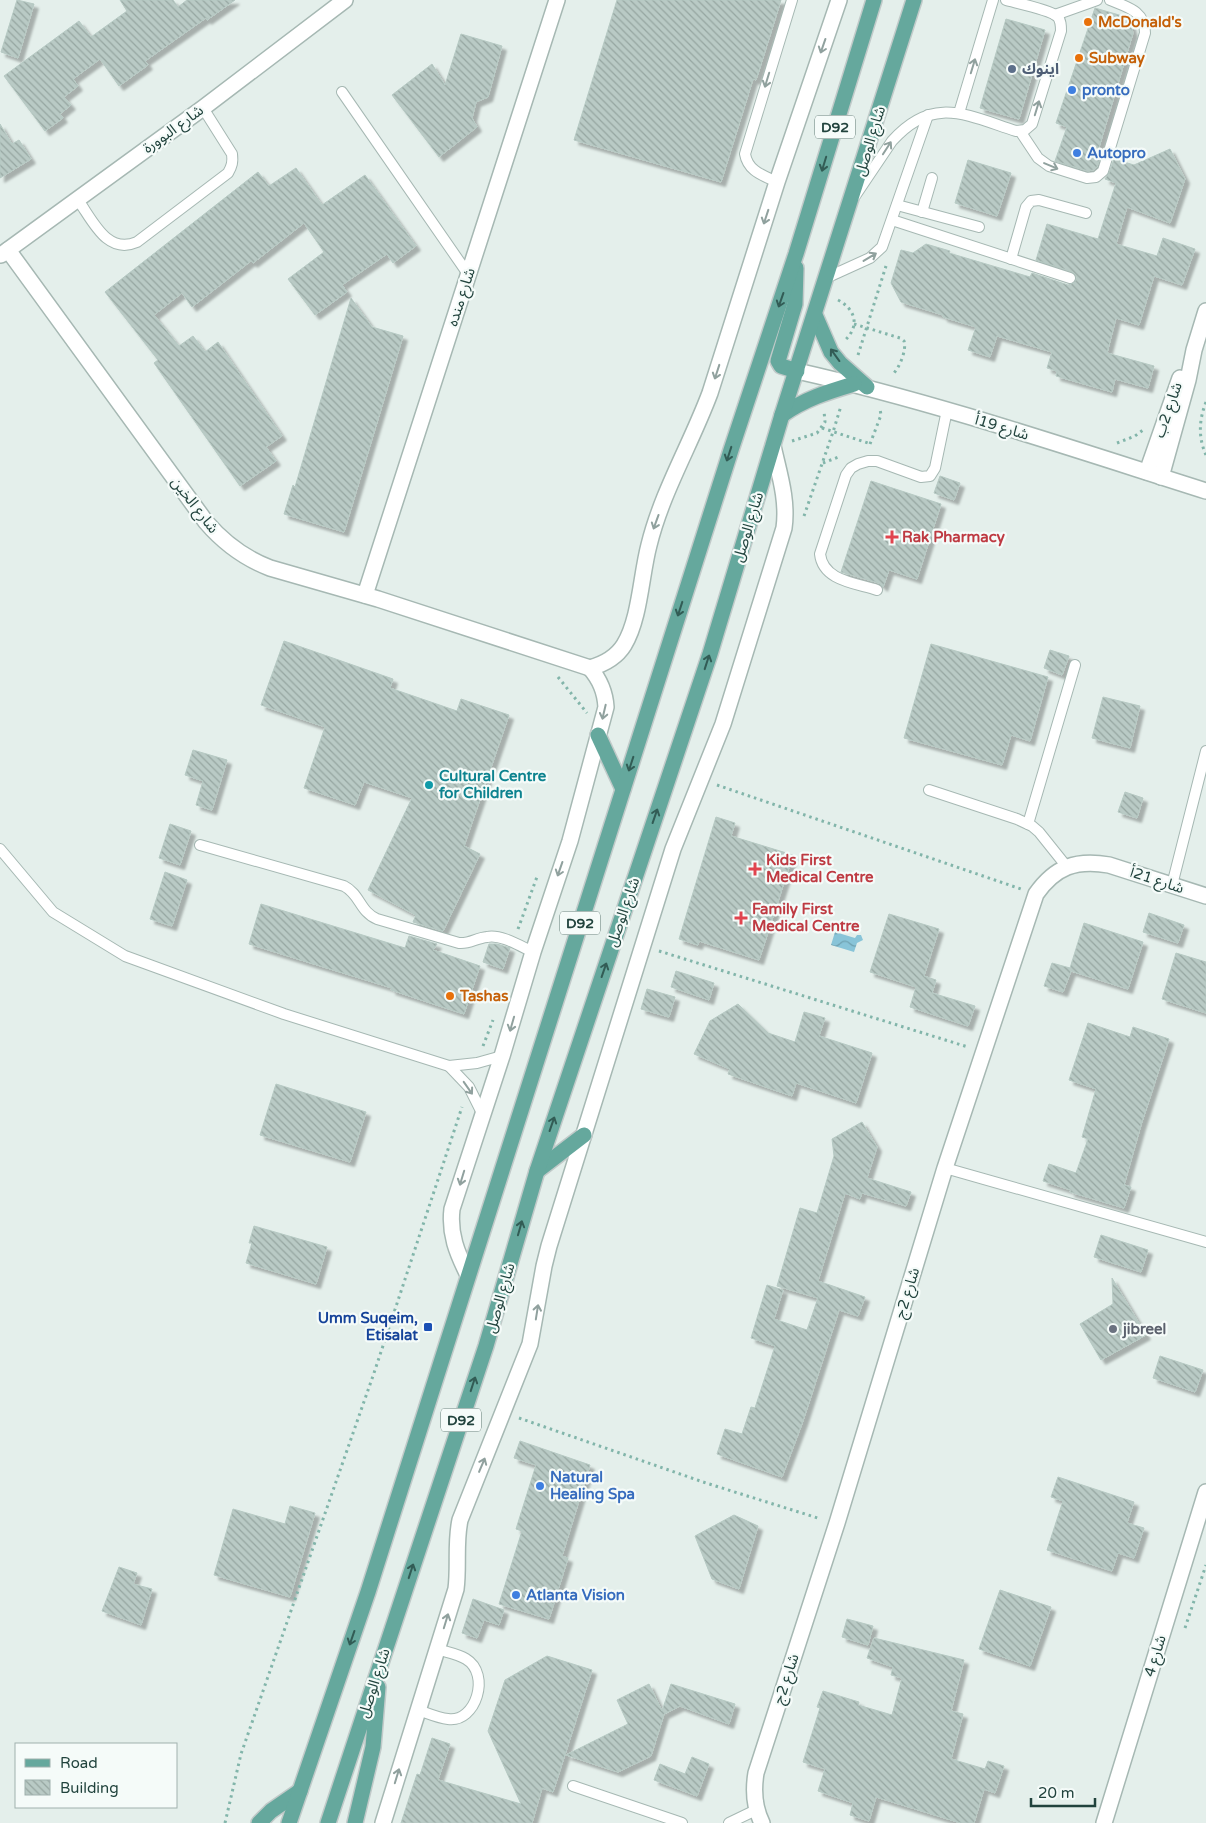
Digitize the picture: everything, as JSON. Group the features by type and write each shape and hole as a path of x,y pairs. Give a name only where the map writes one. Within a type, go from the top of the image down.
{"main road":[{"name":"D92","path":"289,1823 368,1592 731,450 796,254 874,0"},
{"name":"شارع الوصل","path":"328,1823 486,1346 537,1171 710,654 782,415 851,204 914,0"},
{"path":"796,254 795,304 778,361 781,366 797,372"},
{"path":"815,314 831,352 860,386"},
{"path":"782,415 823,393 860,386"},
{"path":"598,735 623,789"},
{"path":"537,1171 584,1135"},
{"path":"355,1823 373,1748 379,1667"},
{"path":"259,1823 271,1811 300,1791"}],"street":[{"name":"شارع البوورة","path":"4,253 203,108 344,0"},
{"name":"شارع منده","path":"364,595 557,0"},
{"path":"468,1275 458,1257 452,1238 450,1224 452,1210 502,1056 532,952 570,841 606,707 605,696 597,676 590,668 610,660 618,653 633,624 648,545 654,526 710,393 777,182 839,0"},
{"name":"شارع الخين","path":"4,253 200,514 216,534 241,554 270,568 364,595 590,668"},
{"name":"شارع 2ب","path":"1154,475 1188,380 1194,350 1206,311"},
{"name":"شارع 19أ","path":"797,372 860,386 947,410 1206,491"},
{"path":"384,1823 456,1589 458,1570 457,1541 460,1520 530,1344 546,1256 673,849 723,724 784,528 786,508 774,446"},
{"name":"شارع 2ج","path":"759,1816 754,1798 756,1773 837,1523 945,1168 1030,906 1044,882 1055,873 1067,867 1088,863 1109,865"},
{"name":"شارع 21أ","path":"1109,865 1206,896"},
{"name":"شارع 4","path":"1103,1822 1206,1492"}],"lane":[{"path":"777,182 750,168 745,154 792,0"},
{"path":"959,113 993,0"},
{"path":"1006,0 1055,14 1097,0"},
{"path":"851,204 892,141 908,125 928,115 946,111 1020,131 1038,158 1049,166 1087,178 1096,177 1103,170 1145,33 1144,21 1137,12 1110,0"},
{"path":"1020,131 1032,124 1061,31 1061,23 1055,14"},
{"path":"342,92 468,274"},
{"path":"78,200 106,238 112,243 130,246 138,242 228,173 231,167 232,154 203,108"},
{"path":"826,278 875,255 885,242 928,115"},
{"path":"922,212 932,178"},
{"path":"1011,258 1026,206 1031,201 1039,200 1086,213"},
{"path":"897,205 978,227"},
{"path":"892,220 1070,278"},
{"path":"877,590 834,577 824,568 821,561 820,554 846,475 858,464 868,460 877,461 921,477 930,476 935,468 947,410"},
{"path":"1028,824 1075,665"},
{"path":"1172,885 1206,751"},
{"path":"929,790 1028,824 1039,832 1067,867"},
{"path":"200,845 344,886 357,896 366,913 377,919 459,943 470,943 492,936 532,952"},
{"path":"0,849 53,912 125,956 284,1014 449,1066 477,1063 502,1056"},
{"path":"449,1066 468,1087 482,1113"},
{"path":"945,1168 1206,1242"},
{"path":"418,1710 449,1720 465,1713 476,1700 479,1682 473,1666 467,1659 437,1649"},
{"path":"573,1786 663,1820 682,1823"},
{"path":"729,1823 759,1816"}],"path":[{"path":"855,364 888,258"},
{"path":"831,352 848,337 854,324 846,304 835,298"},
{"path":"885,377 894,380"},
{"path":"803,521 834,432 843,398"},
{"path":"1206,402 1200,419 1201,441 1206,455"},
{"path":"872,444 881,415 878,406"},
{"path":"790,442 811,436 822,428 825,422 824,408"},
{"path":"1111,444 1135,436 1149,425"},
{"path":"822,428 872,444"},
{"path":"789,447 792,436"},
{"path":"864,447 872,444"},
{"path":"823,463 847,453"},
{"path":"564,660 557,677 592,718"},
{"path":"700,780 1036,894"},
{"path":"512,943 539,870"},
{"path":"643,946 983,1052"},
{"path":"477,1063 494,1017"},
{"path":"226,1823 241,1754 374,1373 468,1087"},
{"path":"504,1413 706,1483 837,1523"}],"water":[{"path":"835,932 855,938 857,935 861,935 863,940 857,943 854,952 831,945"}],"building":[{"path":"17,0 34,4 18,58 1,52"},
{"path":"120,0 173,0 178,7 187,0 235,0 145,61 148,65 119,86 100,59 73,79 78,86 64,97 71,105 60,114 63,118 45,131 4,76 79,21 91,37 127,11"},
{"path":"617,0 781,0 756,80 753,79 721,182 574,140"},
{"path":"1095,8 1126,17 1130,22 1133,33 1097,154 1101,155 1097,167 1088,171 1055,161 1067,127 1056,123"},
{"name":"اينوك","path":"1006,19 1045,30 1019,119 980,108"},
{"path":"461,34 502,46 488,97 476,102 472,118 477,127 439,157 392,95 432,64 445,85"},
{"path":"0,124 12,144 19,140 31,159 0,178"},
{"path":"1170,149 1185,179 1170,223 1127,207 1116,244 1157,256 1163,238 1195,249 1182,285 1154,276 1139,325 1116,318 1107,353 1154,366 1148,388 1115,379 1112,392 1056,376 1057,371 1047,368 1052,352 997,336 990,357 968,350 976,327 901,302 891,283 901,250 913,253 926,244 950,251 949,253 1030,277 1032,273 1068,285 1074,283 1077,277 1073,272 1036,260 1047,224 1098,239 1116,183 1105,179 1114,159 1134,165"},
{"path":"968,160 1011,173 997,216 955,203"},
{"path":"296,168 322,205 365,175 416,246 393,263 387,254 342,285 347,292 315,315 288,279 324,252 304,223 192,307 182,293 154,315 179,346 193,336 205,352 218,342 282,436 266,447 276,461 240,486 154,363 158,360 105,292 258,172 269,186"},
{"path":"351,298 372,327 403,336 344,532 284,514 293,485 295,487"},
{"path":"940,476 960,483 954,500 934,493"},
{"name":"Rak Pharmacy","path":"871,481 941,504 917,579 889,570 883,587 879,583 841,572"},
{"name":"Cultural Centre for Children","path":"284,641 393,679 390,688 457,711 461,699 509,715 464,846 480,854 443,931 413,922 416,915 368,890 412,798 364,782 355,805 304,788 325,727 261,705"},
{"path":"931,644 1048,677 1030,741 1011,735 1002,765 904,738"},
{"path":"1050,650 1069,656 1062,675 1044,668"},
{"path":"1103,697 1140,706 1130,748 1092,738"},
{"path":"193,750 227,760 212,810 196,805 203,781 185,775"},
{"path":"1125,792 1143,798 1137,818 1118,812"},
{"path":"716,817 735,823 731,836 793,855 759,960 699,941 698,945 679,939"},
{"path":"170,824 191,831 180,865 159,858"},
{"path":"165,872 187,880 172,926 150,919"},
{"path":"261,904 405,948 409,936 437,944 433,950 480,966 464,1014 391,990 392,988 249,944"},
{"path":"1149,913 1184,925 1178,943 1143,932"},
{"path":"889,914 939,929 924,976 936,980 932,993 975,1006 968,1026 910,1007 916,987 870,972"},
{"path":"1084,923 1143,942 1128,989 1071,971 1063,992 1044,986 1052,963 1070,968"},
{"path":"489,944 510,948 503,969 483,962"},
{"path":"1176,953 1206,962 1206,1013 1162,999"},
{"path":"676,971 714,983 709,1000 671,987"},
{"path":"647,989 675,997 669,1017 641,1009"},
{"path":"738,1004 768,1033 795,1042 804,1012 825,1018 819,1036 872,1053 856,1103 796,1083 792,1096 728,1074 730,1069 694,1054 710,1021"},
{"path":"1088,1023 1130,1037 1133,1027 1169,1039 1124,1185 1131,1187 1124,1208 1070,1192 1071,1190 1043,1181 1049,1164 1076,1173 1088,1139 1082,1137 1096,1089 1069,1080"},
{"path":"276,1084 366,1112 350,1162 260,1135"},
{"path":"862,1122 877,1147 867,1178 911,1192 906,1206 862,1193 860,1199 845,1193 818,1281 865,1297 858,1316 839,1310 803,1421 782,1477 717,1454 725,1429 742,1434 751,1407 755,1408 775,1346 751,1338 767,1285 783,1290 774,1319 807,1330 818,1298 777,1286 800,1208 817,1213 834,1156 832,1139"},
{"path":"254,1226 327,1247 316,1284 246,1263 252,1243 249,1243"},
{"path":"1101,1235 1148,1250 1141,1272 1094,1257"},
{"name":"jibreel","path":"1112,1278 1146,1335 1101,1360 1080,1324 1113,1304"},
{"path":"1160,1356 1203,1370 1195,1392 1153,1378"},
{"path":"520,1441 590,1465 562,1556 568,1558 549,1619 499,1604 522,1531 516,1529 536,1465 514,1458"},
{"path":"1058,1477 1134,1502 1127,1523 1144,1528 1134,1558 1118,1553 1112,1571 1047,1550 1063,1501 1051,1497"},
{"path":"290,1506 315,1513 290,1597 214,1575 233,1509 285,1524"},
{"path":"734,1515 758,1526 739,1589 712,1579 695,1536"},
{"path":"119,1567 137,1573 133,1584 152,1589 141,1625 102,1611"},
{"path":"1000,1590 1051,1607 1030,1666 979,1649"},
{"path":"473,1599 504,1610 499,1625 484,1620 477,1638 462,1633"},
{"path":"847,1619 873,1626 868,1645 842,1637"},
{"path":"874,1638 964,1660 951,1711 963,1714 951,1759 985,1769 988,1761 1004,1766 995,1793 984,1789 974,1823 961,1823 876,1797 869,1821 850,1815 853,1803 818,1791 825,1769 803,1762 820,1708 817,1707 823,1691 859,1702 858,1705 892,1715 902,1678 891,1675 893,1667 867,1658"},
{"path":"547,1656 592,1670 553,1792 542,1788 532,1823 401,1823 417,1774 420,1775 432,1738 450,1744 438,1780 521,1804 488,1731 505,1680"},
{"path":"649,1684 662,1711 671,1684 735,1704 729,1724 680,1706 664,1714 651,1756 618,1772 566,1755 628,1724 617,1700"},
{"path":"692,1757 709,1764 697,1796 654,1780 660,1764 685,1774"}],"place":[{"name":"McDonald's","path":"1088,22"},
{"name":"Subway","path":"1079,58"},
{"name":"اينوك","path":"1012,69"},
{"name":"pronto","path":"1072,90"},
{"name":"Autopro","path":"1077,153"},
{"name":"Rak Pharmacy","path":"892,537"},
{"name":"Cultural Centre for Children","path":"429,785"},
{"name":"Kids First Medical Centre","path":"755,869"},
{"name":"Family First Medical Centre","path":"741,918"},
{"name":"Tashas","path":"450,996"},
{"name":"Umm Suqeim, Etisalat","path":"428,1327"},
{"name":"jibreel","path":"1113,1329"},
{"name":"Natural Healing Spa","path":"540,1486"},
{"name":"Atlanta Vision","path":"516,1595"}]}
